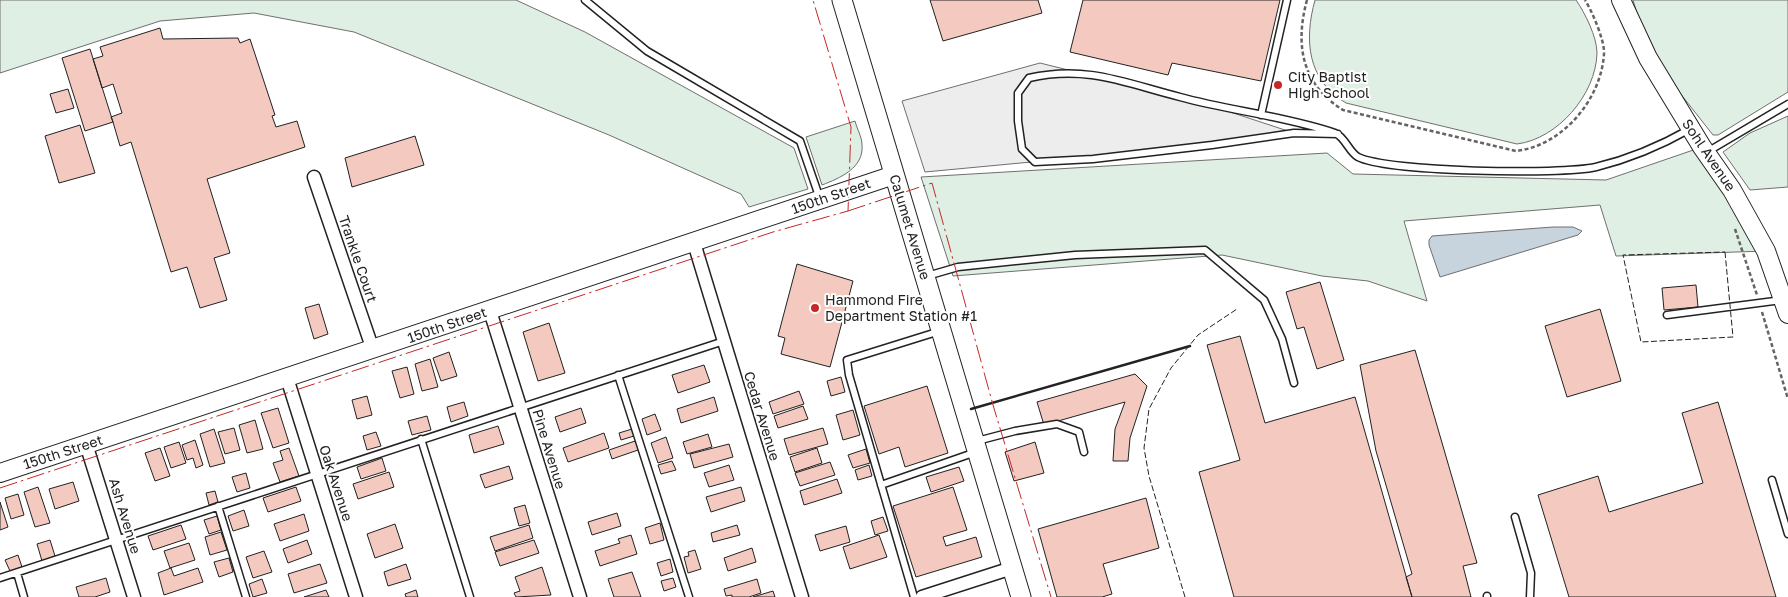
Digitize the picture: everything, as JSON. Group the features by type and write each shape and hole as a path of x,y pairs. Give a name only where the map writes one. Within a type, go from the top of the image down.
{"main road":[{"name":"Calumet Avenue","path":"842,0 1021,597"}],"street":[{"name":"Sohl Avenue","path":"1621,0 1648,58 1706,153 1732,190 1766,251 1786,307"},
{"name":"150th Street","path":"0,473 894,175"},
{"name":"Trankle Court","path":"314,177 373,350"},
{"name":"Cedar Avenue","path":"694,243 802,597"},
{"name":"Pine Avenue","path":"490,311 580,597"},
{"name":"Oak Avenue","path":"287,378 356,597"},
{"name":"Ash Avenue","path":"86,444 134,597"},
{"path":"922,597 1012,568"}],"lane":[{"path":"585,0 647,51 800,141 820,200"},
{"path":"1261,115 1287,0"},
{"path":"1338,134 1294,133 1093,160 1035,162 1022,149 1018,93 1029,78 1048,74 1076,73 1110,76 1180,98 1338,134 1357,156 1379,163 1451,169 1553,171 1594,168 1648,151 1691,128"},
{"path":"1706,153 1788,104"},
{"path":"925,276 958,267 1066,256 1205,250 1264,300 1282,339 1294,384"},
{"path":"1667,314 1760,303 1786,307"},
{"path":"914,597 849,375 847,360 941,331"},
{"path":"0,578 520,406 724,341"},
{"path":"618,375 689,597"},
{"path":"882,485 1015,431 1057,424 1078,432 1084,452"},
{"path":"421,439 470,597"},
{"path":"1772,480 1788,534"},
{"path":"218,506 246,597"},
{"path":"1515,517 1531,573 1530,597"},
{"path":"17,572 24,597"}],"path":[{"path":"1308,0 1301,23 1303,53 1310,77 1326,100 1343,110 1516,151 1534,149 1561,132 1582,112 1595,88 1604,52 1598,30 1585,0"},
{"path":"1735,228 1760,303 1788,399"}],"green space":[{"path":"0,0 516,0 585,32 794,148 808,189 749,207 741,194 609,135 354,32 254,13 160,21 0,73"},
{"path":"1315,0 1576,0 1587,18 1595,40 1597,53 1595,69 1582,99 1560,124 1546,134 1517,144 1346,103 1333,94 1323,83 1316,71 1312,58 1310,30"},
{"path":"1633,0 1788,0 1788,92 1718,135 1713,135 1668,78 1639,20"},
{"path":"1788,116 1788,187 1750,190 1723,152 1750,133"},
{"path":"855,121 862,142 862,153 859,160 850,171 822,185 806,137"},
{"path":"1702,147 1766,251 1616,256 1600,205 1404,221 1427,301 1368,281 1322,276 1222,255 953,276 921,177 1327,153 1353,174 1606,180"}],"shaded area":[{"path":"1040,63 1209,105 1294,133 1212,145 925,172 902,101"},
{"path":"1573,227 1582,231 1578,235 1440,277 1429,245 1429,240 1432,236"}],"building":[{"path":"930,0 1038,0 1042,13 943,41"},
{"path":"1083,0 1280,0 1261,81 1172,63 1168,75 1070,52"},
{"path":"160,28 163,39 238,38 240,43 250,39 275,115 272,116 276,127 297,121 305,147 207,179 230,253 214,258 227,300 200,308 187,267 171,272 131,142 120,146 111,117 122,113 113,84 102,88 93,59 103,56 100,47"},
{"path":"90,49 113,122 85,131 62,58"},
{"path":"68,89 74,108 56,113 50,94"},
{"path":"80,125 95,173 59,183 45,136"},
{"path":"415,136 424,165 352,187 345,158"},
{"name":"Hammond Fire Department Station #1","path":"797,264 853,281 830,367 781,354 785,338 778,336"},
{"path":"1320,282 1344,360 1317,369 1304,327 1297,329 1286,292"},
{"path":"1696,285 1698,307 1664,310 1662,288"},
{"path":"319,304 328,334 314,339 305,308"},
{"path":"1600,309 1621,381 1567,397 1545,326"},
{"path":"549,323 565,373 538,381 523,332"},
{"path":"1240,336 1265,423 1355,397 1412,597 1234,597 1199,472 1240,460 1207,345"},
{"path":"1415,350 1477,563 1463,566 1471,597 1412,597 1406,577 1412,574 1376,451 1360,365"},
{"path":"449,352 457,376 441,381 433,358"},
{"path":"430,359 438,387 422,391 415,364"},
{"path":"704,365 710,382 678,393 672,375"},
{"path":"407,367 414,394 400,398 392,371"},
{"path":"1135,374 1147,386 1130,438 1128,461 1113,461 1115,429 1125,402 1044,425 1037,402"},
{"path":"841,377 845,392 831,396 827,381"},
{"path":"927,386 948,453 905,467 899,447 879,454 864,406"},
{"path":"799,391 804,404 773,414 769,402"},
{"path":"367,396 372,415 357,419 352,400"},
{"path":"714,397 718,411 681,423 677,409"},
{"path":"464,402 468,416 451,422 447,407"},
{"path":"1718,402 1776,597 1569,597 1538,495 1598,476 1609,512 1703,483 1682,413"},
{"path":"803,406 808,419 778,428 774,416"},
{"path":"278,408 289,443 273,448 261,413"},
{"path":"581,408 586,423 560,432 555,417"},
{"path":"853,410 860,435 843,440 836,415"},
{"path":"655,414 661,430 647,435 642,419"},
{"path":"427,416 431,430 412,435 408,421"},
{"path":"255,420 263,449 247,453 239,425"},
{"path":"498,426 504,444 474,453 469,435"},
{"path":"234,428 240,450 225,454 218,432"},
{"path":"823,428 828,444 789,455 784,439"},
{"path":"214,429 225,463 210,467 200,434"},
{"path":"632,429 634,436 621,440 619,433"},
{"path":"376,432 381,446 367,450 363,436"},
{"path":"604,433 609,448 568,462 563,448"},
{"path":"708,434 712,447 687,454 683,442"},
{"path":"666,437 673,458 658,463 651,443"},
{"path":"195,440 203,465 196,468 193,458 187,460 182,445"},
{"path":"638,440 641,449 612,459 609,450"},
{"path":"179,442 186,463 171,468 164,447"},
{"path":"1035,442 1044,473 1014,481 1005,452"},
{"path":"729,444 733,457 694,468 690,454"},
{"path":"160,448 170,476 155,481 145,453"},
{"path":"289,448 299,476 280,482 273,463 283,460 280,451"},
{"path":"817,448 822,463 795,472 790,457"},
{"path":"866,449 870,463 853,468 848,455"},
{"path":"382,458 386,471 361,479 357,467"},
{"path":"672,461 676,470 661,474 658,465"},
{"path":"830,462 835,475 800,486 795,473"},
{"path":"729,465 734,480 709,487 704,473"},
{"path":"869,465 872,476 858,480 855,470"},
{"path":"509,466 513,479 485,488 480,475"},
{"path":"959,467 964,481 931,492 926,477"},
{"path":"389,472 394,487 358,499 353,484"},
{"path":"246,473 250,488 237,492 232,477"},
{"path":"837,479 842,493 804,505 800,491"},
{"path":"73,482 79,501 55,509 49,489"},
{"path":"38,487 50,523 35,527 24,492"},
{"path":"296,487 301,501 268,512 263,498"},
{"path":"741,487 745,501 711,512 706,497"},
{"path":"953,487 967,530 943,537 946,546 976,537 982,557 916,577 893,506"},
{"path":"215,491 218,502 209,505 206,493"},
{"path":"18,494 24,515 11,519 5,498"},
{"path":"1146,498 1159,548 1103,564 1112,594 1102,597 1057,597 1038,529"},
{"path":"0,502 8,527 0,530"},
{"path":"525,505 530,523 519,526 514,508"},
{"path":"244,510 249,526 233,531 228,516"},
{"path":"617,513 621,526 592,535 588,522"},
{"path":"304,514 309,531 280,541 274,524"},
{"path":"217,516 221,530 209,534 204,520"},
{"path":"883,517 888,531 875,535 871,521"},
{"path":"660,523 664,540 650,544 645,528"},
{"path":"395,524 403,548 375,558 367,534"},
{"path":"181,525 186,539 153,550 148,536"},
{"path":"529,525 533,538 495,551 490,537"},
{"path":"737,525 740,535 713,542 711,533"},
{"path":"846,526 850,542 820,551 815,535"},
{"path":"221,532 227,550 210,555 205,537"},
{"path":"631,535 637,554 600,566 595,551 620,543 618,539"},
{"path":"879,535 887,557 850,569 843,547"},
{"path":"50,540 55,556 42,561 37,544"},
{"path":"307,540 312,554 288,563 283,549"},
{"path":"534,540 539,553 500,566 495,552"},
{"path":"189,543 195,560 170,568 164,551"},
{"path":"752,548 756,562 728,571 724,558"},
{"path":"695,550 701,569 688,573 684,557 689,556 688,552"},
{"path":"264,551 272,572 253,578 246,557"},
{"path":"18,555 22,567 10,571 5,560"},
{"path":"229,558 233,572 219,577 214,562"},
{"path":"670,559 673,572 661,576 657,563"},
{"path":"320,564 327,583 294,593 288,574"},
{"path":"406,564 411,579 388,586 384,572"},
{"path":"542,567 551,595 516,597 514,593 520,591 515,577"},
{"path":"171,568 174,576 198,568 203,582 164,595 158,573"},
{"path":"632,572 641,597 614,597 608,579"},
{"path":"106,578 110,592 95,597 79,597 76,587"},
{"path":"673,578 676,587 664,591 661,581"},
{"path":"262,579 267,593 253,597 249,584"},
{"path":"757,579 761,593 749,597 726,596 724,589"},
{"path":"326,590 329,597 304,597"},
{"path":"416,590 418,597 406,597 405,594"},
{"path":"773,591 775,597 753,597"}],"fence":[{"path":"1725,252 1733,337 1641,342 1623,255 1725,252"},
{"path":"1185,597 1149,476 1144,448 1149,409 1171,368 1198,335 1237,309"}],"wall":[{"path":"971,409 1190,346"}],"power":[{"path":"0,488 773,232 848,211 851,127 813,0"},
{"path":"848,211 932,183 993,405 1051,597"}],"place":[{"name":"City Baptist High School","path":"1278,85"},
{"name":"Hammond Fire Department Station #1","path":"815,308"}]}
